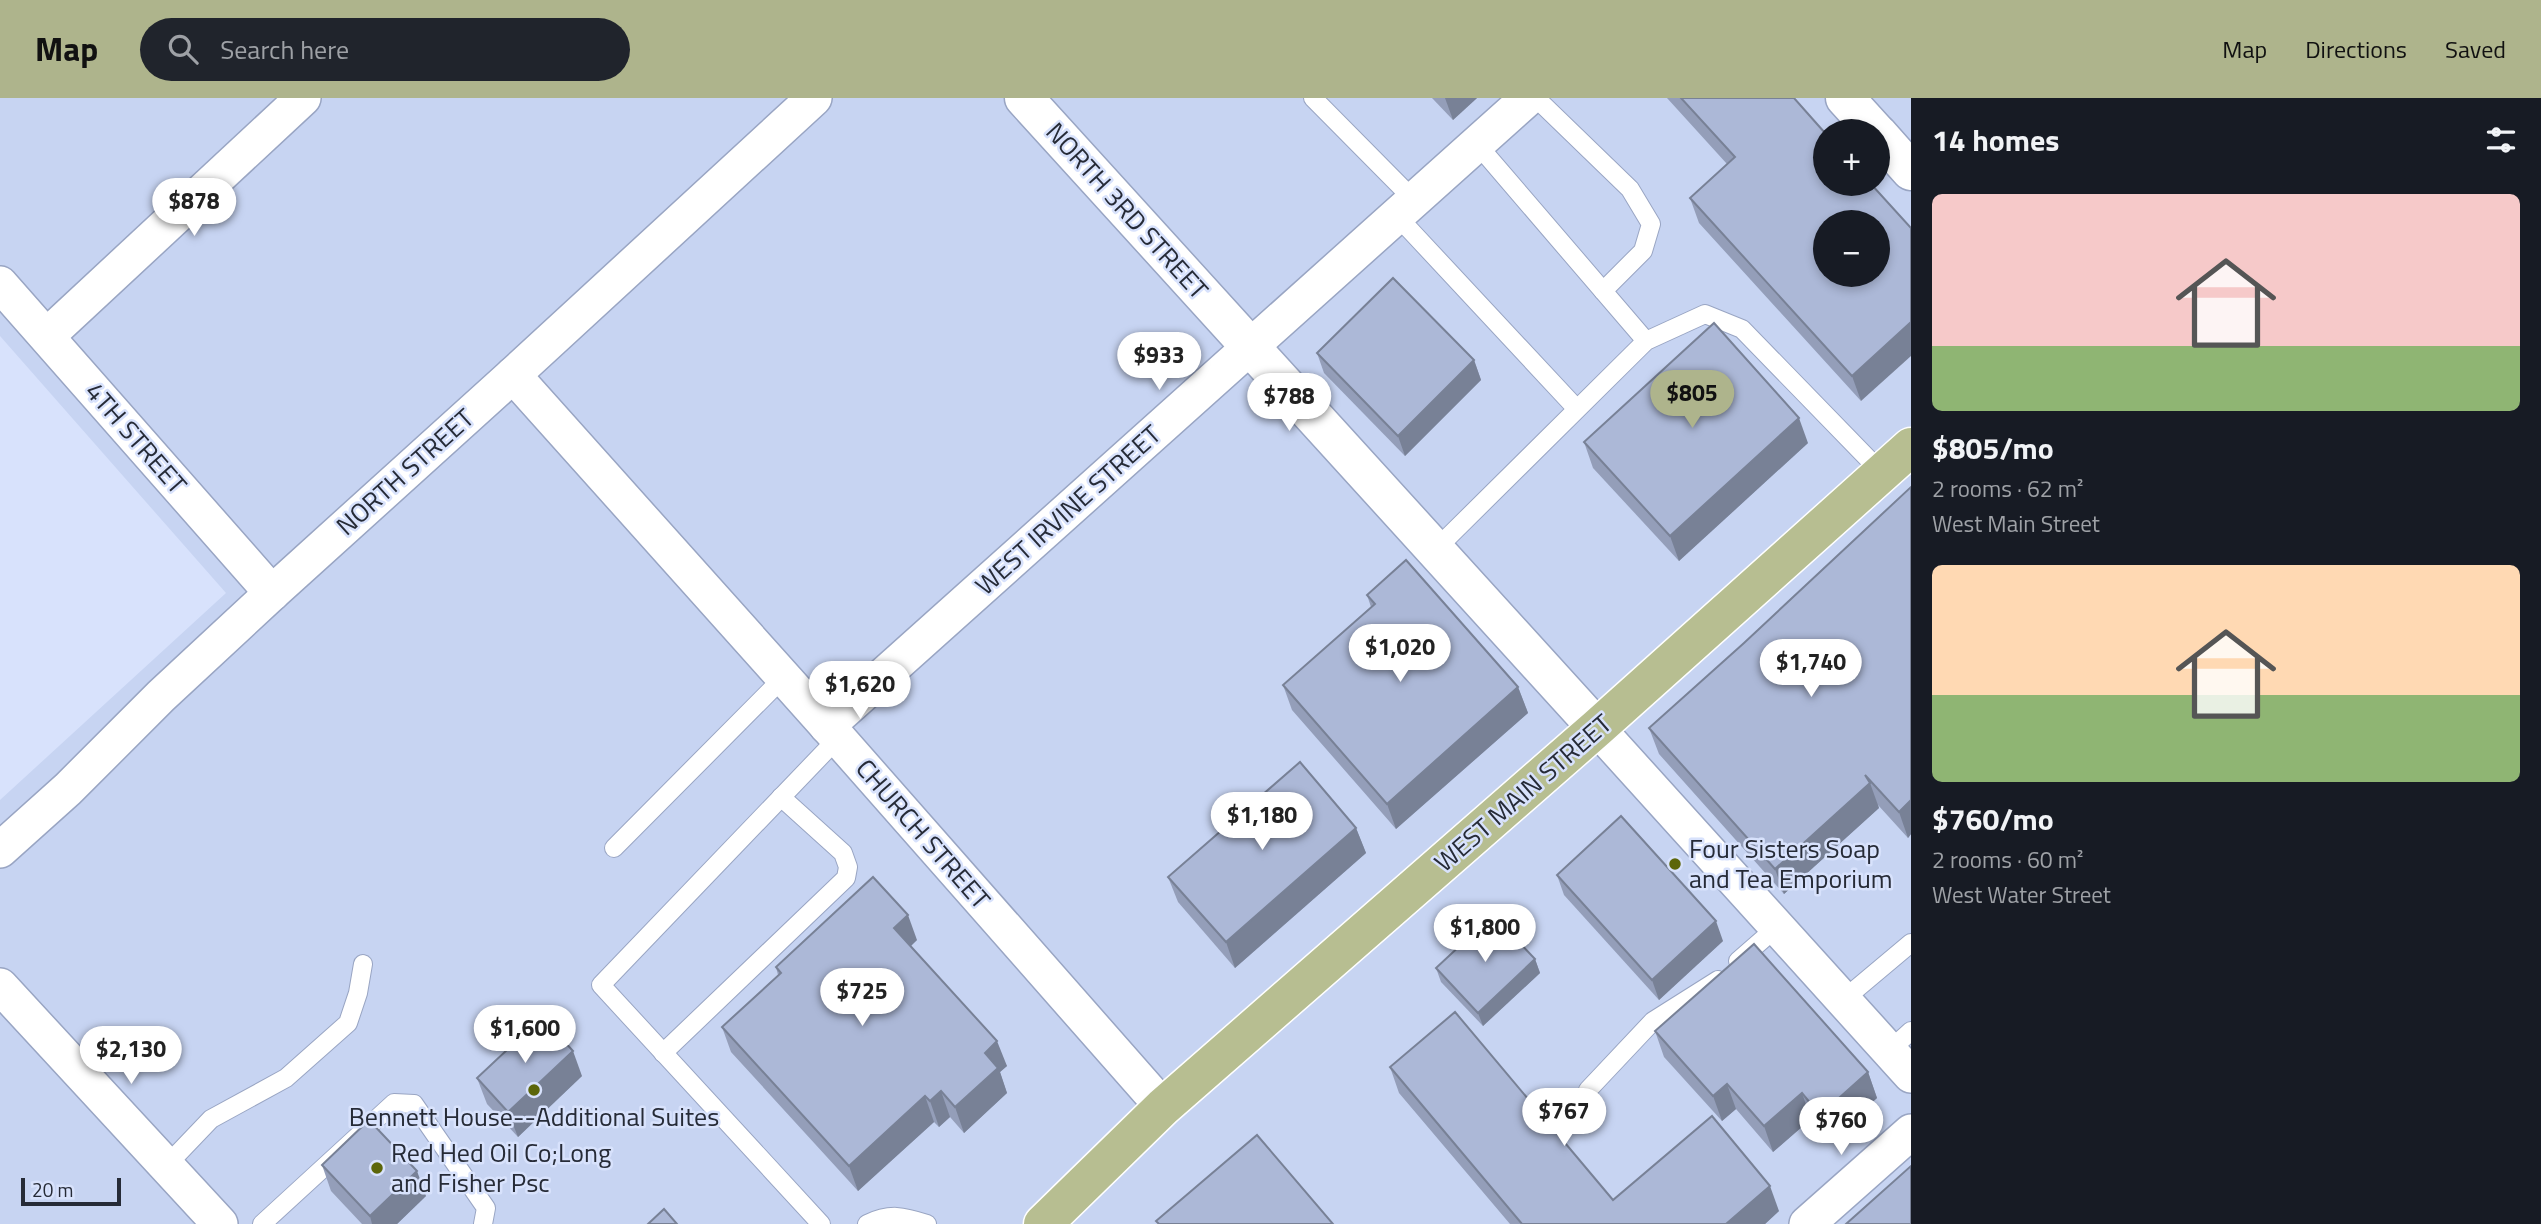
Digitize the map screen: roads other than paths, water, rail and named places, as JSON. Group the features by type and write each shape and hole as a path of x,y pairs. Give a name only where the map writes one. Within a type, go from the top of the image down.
{"main road":[{"name":"WEST MAIN STREET","path":"1062,1218 1163,1107 1597,728 1911,447"}],"street":[{"path":"47,335 303,98"},
{"name":"NORTH STREET","path":"0,850 68,789 161,696 272,593 814,98"},
{"name":"NORTH 3RD STREET","path":"1024,98 1597,728"},
{"name":"WEST IRVINE STREET","path":"833,732 1251,347 1528,98"},
{"path":"1846,98 1865,119"},
{"path":"1890,148 1911,171"},
{"name":"4TH STREET","path":"0,284 272,593"},
{"name":"CHURCH STREET","path":"513,375 833,732 1163,1107"},
{"path":"1597,728 1843,1000 1904,1052"},
{"path":"0,986 220,1224"},
{"path":"1807,1224 1911,1132"}],"lane":[{"path":"1313,98 1576,408"},
{"path":"1536,98 1630,189 1651,224 1643,251 1603,291"},
{"path":"1477,144 1646,341"},
{"path":"1435,550 1646,341 1705,314 1742,329 1882,472"},
{"path":"614,848 782,678"},
{"path":"821,1224 601,985 781,797 833,732"},
{"path":"663,1053 846,878 848,867 844,853 781,797"},
{"path":"1588,1090 1653,1021 1715,982 1777,927"},
{"path":"1843,1000 1911,943"},
{"path":"167,1165 211,1119 286,1078 348,1023 358,993 363,964"},
{"path":"262,1224 394,1103 414,1104 486,1208 483,1224"},
{"path":"867,1224 883,1216 909,1218 927,1224"}],"place":[{"name":"Four Sisters Soap and Tea Emporium","path":"1675,864"},
{"name":"Bennett House--Additional Suites","path":"534,1090"},
{"name":"Red Hed Oil Co;Long and Fisher Psc","path":"377,1168"}]}
